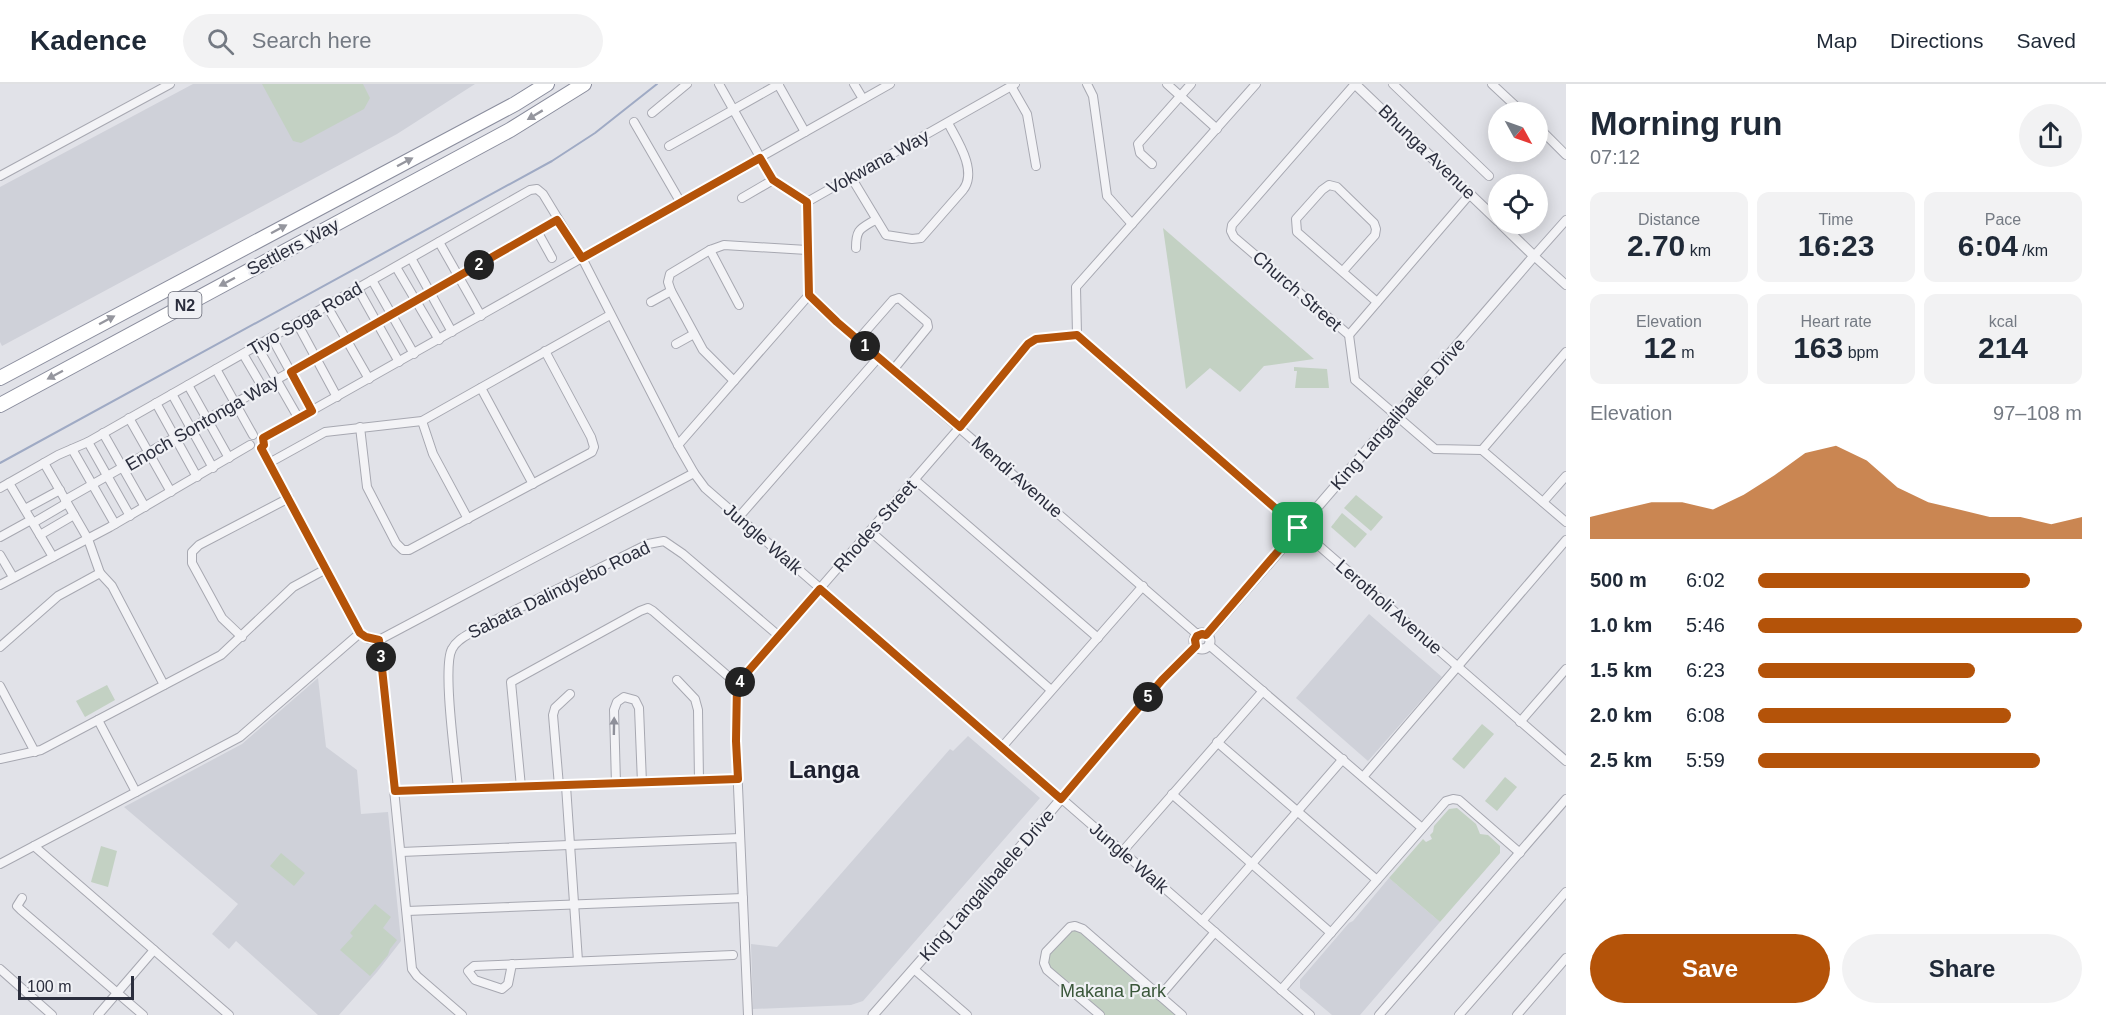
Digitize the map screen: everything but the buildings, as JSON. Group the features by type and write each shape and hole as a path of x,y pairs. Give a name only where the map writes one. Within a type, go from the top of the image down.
{"highway":[{"name":"Settlers Way","path":"0,378 515,104 546,84"},
{"name":"Settlers Way","path":"0,405 510,130 584,84"}],"street":[{"path":"0,176 170,84"},
{"path":"652,113 687,84"},
{"path":"719,84 773,180 807,202"},
{"path":"669,146 778,84 805,132"},
{"path":"854,84 862,99"},
{"path":"1087,84 1094,103 1107,196 1131,224"},
{"path":"1167,84 1217,129"},
{"path":"1152,164 1138,151 1138,144 1191,84"},
{"path":"1077,335 1077,287 1256,84"},
{"name":"Bhunga Avenue","path":"1355,84 1488,211"},
{"name":"Church Street","path":"1355,84 1232,225 1231,231 1234,237 1349,335 1355,380 1395,417 1435,449 1482,450"},
{"name":"Bhunga Avenue","path":"1393,84 1488,175"},
{"path":"1492,84 1511,102"},
{"path":"263,438 887,85"},
{"path":"1013,85 1028,118 1036,166"},
{"name":"Vokwana Way","path":"809,295 807,202 1013,85"},
{"path":"634,122 681,203"},
{"path":"851,177 883,232 889,236 921,238 967,185 968,174 965,158 948,123"},
{"path":"1548,138 1566,155"},
{"path":"742,198 773,180"},
{"path":"1343,271 1375,235 1376,229 1374,223 1337,187 1329,185 1296,219 1295,224 1299,234 1377,302"},
{"name":"Tiyo Soga Road","path":"0,488 88,442 533,189 543,194 582,258 610,315"},
{"path":"1349,335 1470,194"},
{"name":"Enoch Sontonga Way","path":"0,537 66,502 557,220"},
{"path":"856,248 856,235 859,230 875,220"},
{"name":"King Langalibalele Drive","path":"873,1015 915,970 1162,680 1196,646 1203,649 1205,638 1298,528 1566,220"},
{"path":"537,231 552,258"},
{"name":"Bhunga Avenue","path":"1512,234 1566,285"},
{"path":"439,242 481,316"},
{"path":"734,381 707,355 694,334 671,291 668,282 670,274 710,250 729,244 807,250"},
{"path":"710,250 740,305"},
{"path":"411,258 452,332"},
{"path":"396,267 438,340"},
{"path":"372,280 414,354"},
{"path":"358,289 399,362"},
{"path":"651,302 671,291"},
{"path":"678,444 809,295"},
{"name":"Mendi Avenue","path":"809,295 878,358 1205,638 1422,828"},
{"path":"858,340 893,300 899,298 924,319 928,327 893,370"},
{"path":"327,306 369,379"},
{"path":"268,463 319,434 335,430 422,421 610,315"},
{"name":"Jungle Walk","path":"610,315 678,444 705,488 1310,1015"},
{"path":"297,323 337,398"},
{"path":"676,344 694,334"},
{"name":"Rhodes Street","path":"737,684 915,480 1028,344 1036,339 1077,335"},
{"name":"Lerotholi Avenue","path":"1077,335 1566,761"},
{"path":"272,338 312,411"},
{"path":"257,346 299,419"},
{"path":"360,428 368,487 401,549 411,549 590,454 594,447 591,437 545,351"},
{"path":"1566,352 1482,450 1566,522"},
{"path":"243,354 263,388"},
{"path":"738,518 878,358"},
{"path":"216,369 254,435"},
{"path":"188,385 229,458"},
{"path":"481,388 533,484"},
{"path":"172,394 213,468"},
{"path":"156,403 196,477"},
{"path":"129,418 171,492"},
{"path":"422,421 433,454 468,519"},
{"path":"103,433 145,507"},
{"path":"254,435 260,435 263,438 264,445 261,448"},
{"path":"250,445 250,440 254,435"},
{"path":"88,442 130,516"},
{"path":"0,585 130,516 250,445"},
{"path":"250,445 254,449 261,448"},
{"path":"261,448 360,633 379,640 694,473"},
{"path":"72,449 115,524"},
{"path":"44,463 88,539 100,573 112,586 164,685"},
{"path":"1543,502 1566,476"},
{"path":"915,480 1098,638"},
{"path":"9,483 53,556"},
{"path":"25,509 60,490"},
{"path":"242,637 222,618 192,563 192,552 199,545 289,498"},
{"path":"40,535 74,515"},
{"path":"870,531 1051,690"},
{"path":"1363,777 1566,540"},
{"name":"Sabata Dalindyebo Road","path":"458,789 447,667 453,647 477,629 648,544 664,541 683,554 779,636"},
{"path":"0,555 13,577"},
{"path":"0,759 35,752 221,655 293,587 326,569"},
{"path":"0,647 58,596 100,573"},
{"path":"1002,747 1143,586"},
{"path":"521,787 511,682 640,611 648,608 653,611 737,684 736,741 748,1015"},
{"path":"0,864 240,737 360,633"},
{"path":"379,640 411,964 414,973 462,1015"},
{"path":"1520,722 1566,669"},
{"path":"677,680 694,699 698,710 699,781"},
{"path":"0,686 35,752"},
{"path":"1122,852 1263,691"},
{"path":"570,694 555,708 553,715 570,844 578,961"},
{"path":"616,784 614,710 617,702 624,697 634,700 639,708 642,783"},
{"path":"98,720 136,792"},
{"path":"1217,742 1377,880"},
{"path":"1202,921 1343,759"},
{"path":"395,791 738,779"},
{"path":"1172,794 1331,933"},
{"path":"1281,990 1446,801 1456,799 1520,853"},
{"path":"1378,1015 1566,799"},
{"path":"401,852 740,838"},
{"path":"34,846 229,1015"},
{"path":"1459,1015 1566,892"},
{"path":"22,898 18,908 143,1015"},
{"path":"407,911 743,898"},
{"path":"1100,1015 1047,970 1044,963 1046,952 1070,927 1083,929 1182,1015"},
{"path":"1160,996 1215,932"},
{"path":"98,1015 154,950"},
{"path":"512,964 508,984 501,989 475,980 468,971 474,966 512,964 578,961 733,955"},
{"path":"1516,1015 1566,958"},
{"path":"0,969 52,1015"},
{"path":"915,970 967,1015"}],"shaded area":[{"path":"193,84 475,84 397,134 2,346 0,342 0,187"},
{"path":"1369,614 1442,677 1368,761 1296,698"},
{"path":"318,678 326,747 357,770 361,814 388,812 401,941 339,1015 318,1015 236,941 229,949 212,934 238,904 124,807 242,744"},
{"path":"968,736 1040,798 863,1001 851,1005 753,1009 751,944 777,947 950,749 953,751"},
{"path":"1389,878 1440,922 1360,1015 1332,1015 1300,988 1300,980"}],"green space":[{"path":"262,84 363,84 370,98 364,109 301,143 293,141"},
{"path":"1163,228 1314,359 1264,366 1240,392 1210,368 1186,389"},
{"path":"1294,367 1327,369 1329,388 1295,388 1297,371 1294,371"},
{"path":"1356,495 1383,517 1371,531 1344,508"},
{"path":"1342,513 1367,534 1355,548 1331,527"},
{"path":"107,685 115,700 85,717 76,701"},
{"path":"1482,724 1494,734 1464,769 1452,759"},
{"path":"1505,777 1517,787 1497,811 1485,801"},
{"path":"1457,808 1476,824 1480,834 1488,835 1500,846 1500,853 1440,922 1389,878 1423,839 1426,842 1432,839 1430,835 1434,826 1449,809"},
{"path":"101,846 117,851 108,887 91,882"},
{"path":"281,853 305,873 294,886 270,866"},
{"path":"375,904 391,917 383,928 397,940 388,955 370,976 340,950 353,936 350,933"},
{"name":"Makana Park","path":"1072,930 1079,930 1177,1015 1104,1015 1049,967 1047,956"}],"waterway":[{"path":"0,463 552,161 595,133 657,84"}],"district":[{"name":"Langa","path":"824,769"}],"route":[{"path":"760,158 773,180 807,202 809,295 837,322 960,427 1028,344 1036,339 1077,335 1298,528 1206,635 1197,636 1196,646 1162,680 1061,799 820,589 737,684 738,779 395,791 379,640 360,633 261,448 264,445 263,438 312,411 291,372 557,220 582,258 760,158"}]}
